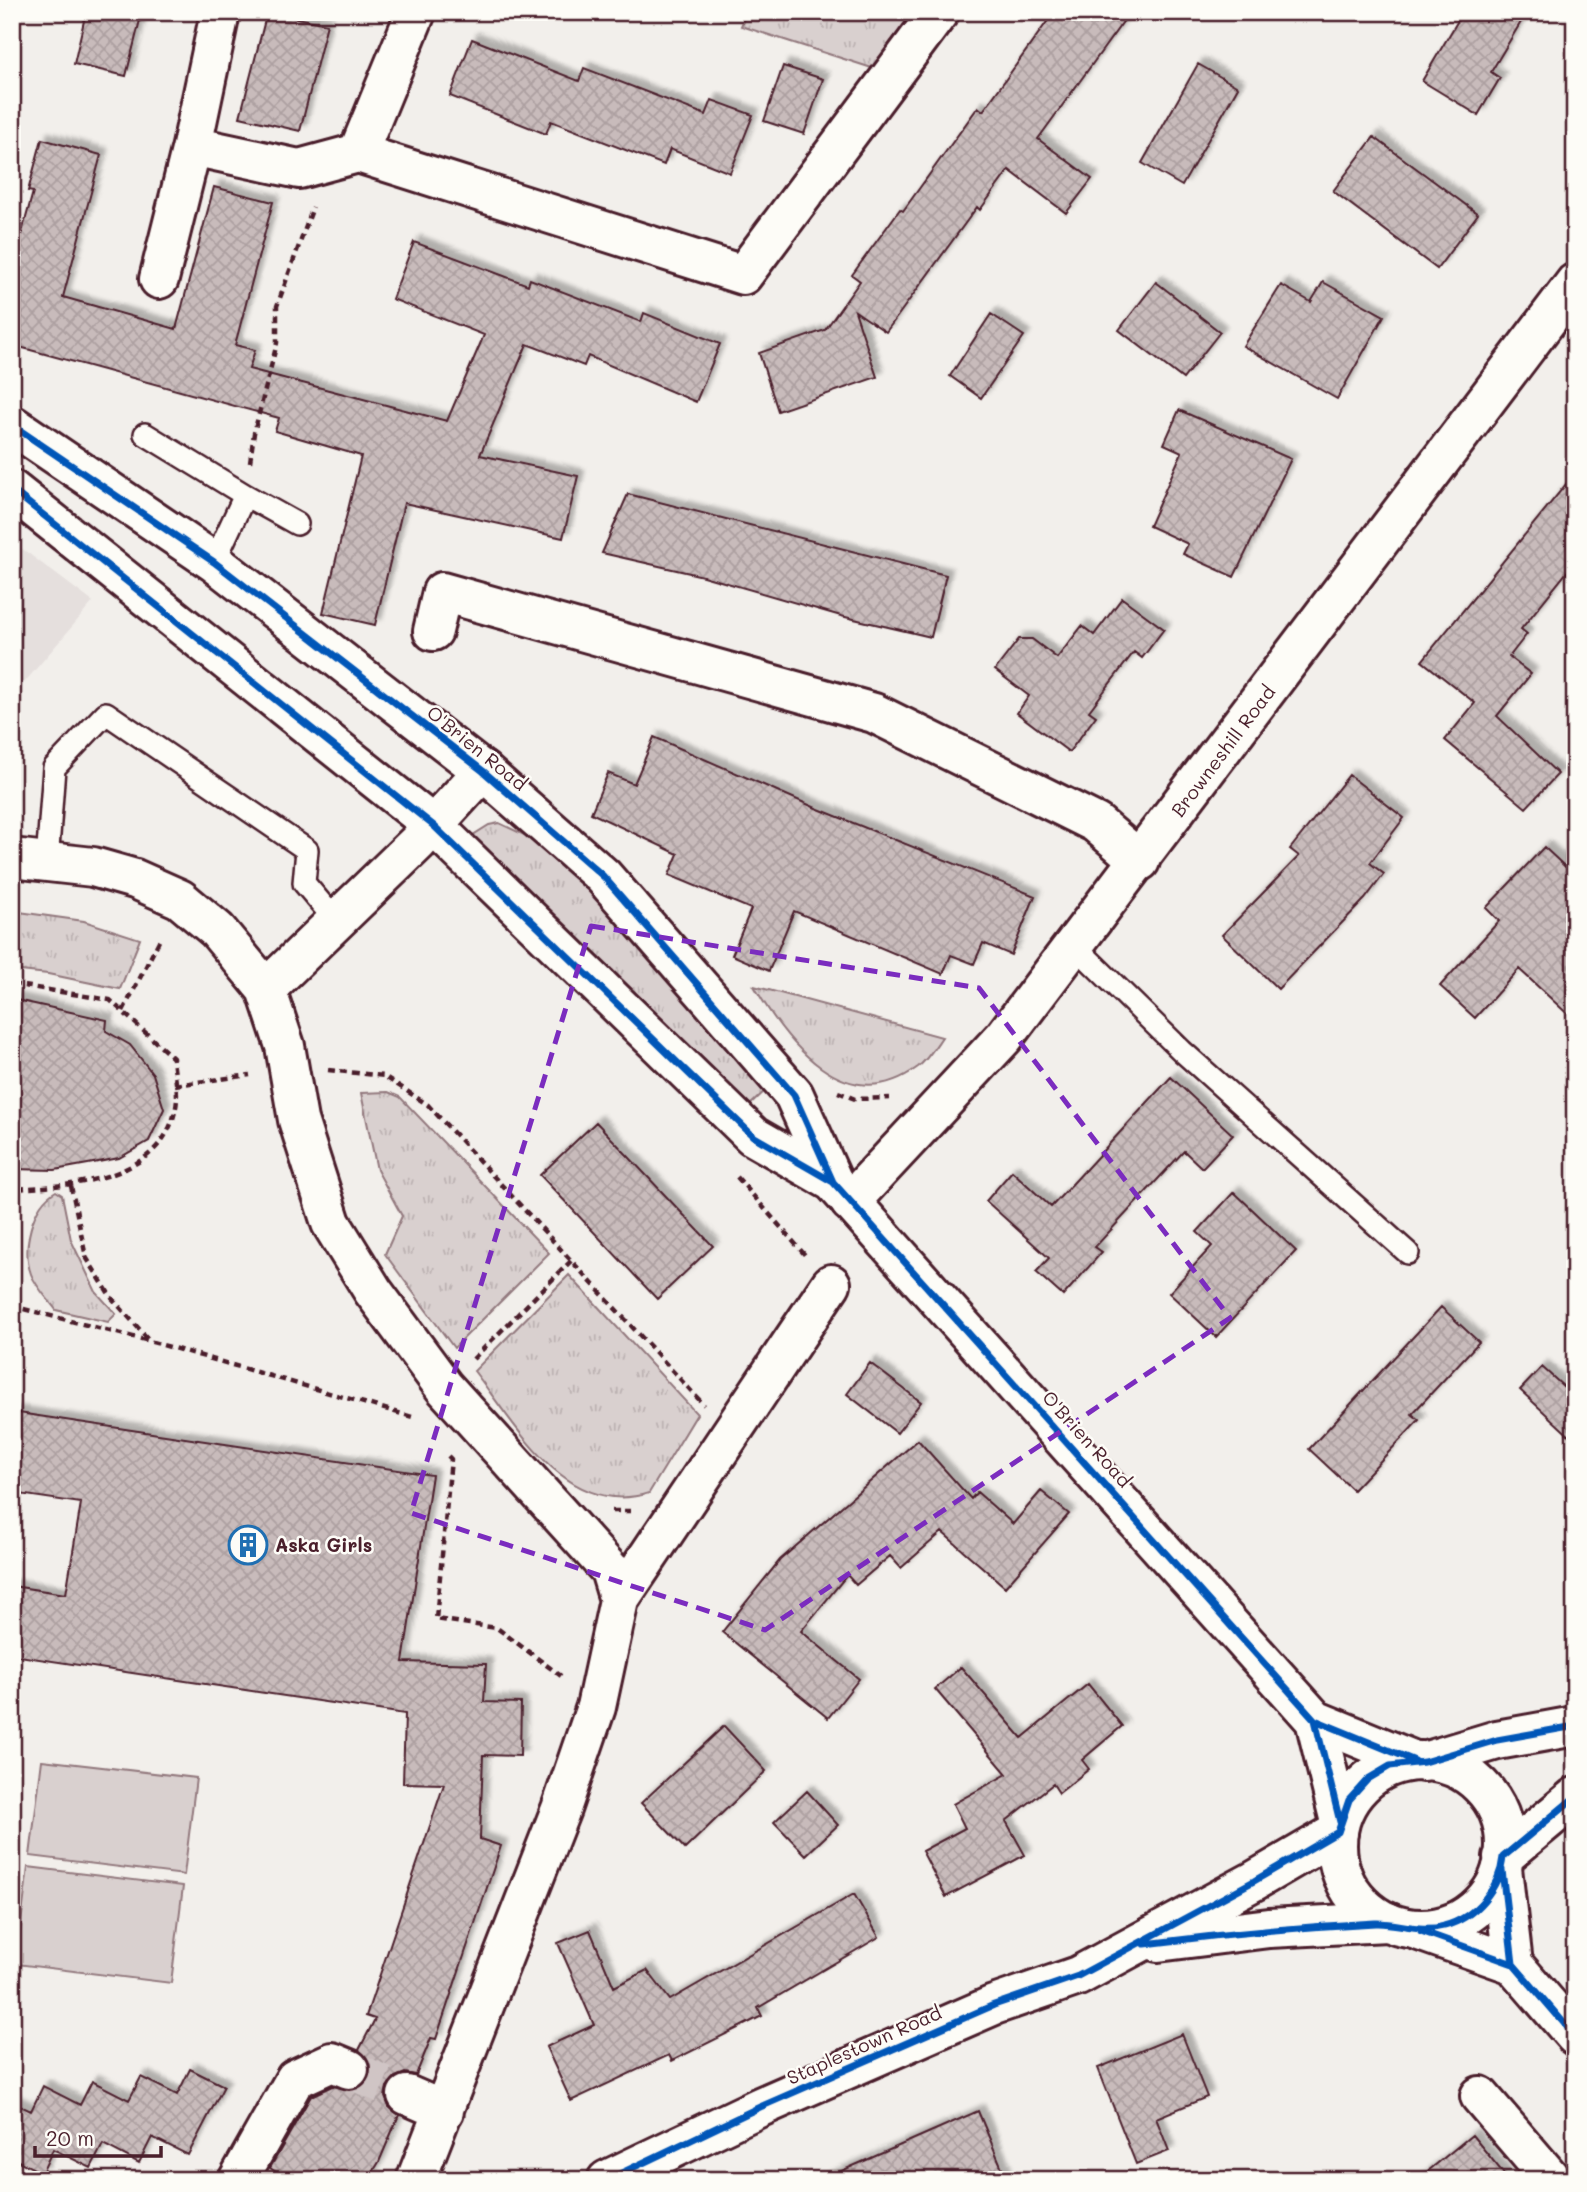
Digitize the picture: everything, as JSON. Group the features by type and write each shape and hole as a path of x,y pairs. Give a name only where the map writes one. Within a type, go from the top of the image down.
{"street":[{"path":"344,156 416,12"},
{"path":"192,146 299,169 344,156 743,275 939,12"},
{"path":"159,279 192,146 220,13"},
{"name":"Browneshill Road","path":"842,1192 1004,1037 1575,284"},
{"name":"O'Brien Road","path":"12,425 214,562 483,771 603,876 793,1095 842,1192 1105,1482 1315,1720 1419,1761"},
{"name":"O'Brien Road","path":"12,490 434,826 753,1136 842,1192"},
{"path":"433,631 442,592 874,713 1096,823 1140,860"},
{"path":"266,989 434,826 483,771"},
{"path":"30,860 93,867 135,878 180,899 217,930 266,989 289,1069 298,1121 331,1223 361,1271 444,1387 610,1570 619,1600"},
{"path":"416,2180 561,1809 596,1707 619,1600 831,1284"},
{"name":"O'Brien Road","path":"1315,1720 1339,1827"},
{"path":"1575,1727 1497,1740 1390,1766 1368,1779 1349,1800 1339,1827 1337,1856 1345,1883 1362,1906 1401,1926 1513,1964 1575,2036"},
{"path":"1419,1761 1440,1763 1464,1773 1484,1789 1498,1813 1505,1840 1502,1863 1513,1964"},
{"path":"1401,1926 1444,1926 1470,1913 1490,1894 1502,1863 1575,1797"},
{"name":"Staplestown Road","path":"607,2180 760,2107 994,2005 1078,1976 1339,1827"},
{"name":"Staplestown Road","path":"1135,1945 1269,1928 1401,1926"},
{"path":"238,2180 295,2079 332,2062 349,2069"},
{"path":"407,2095 444,2111"},
{"path":"1480,2096 1552,2180"}],"lane":[{"path":"145,434 297,524"},
{"path":"214,562 245,495"},
{"path":"30,860 54,768 106,713 307,850 304,883 337,922"},
{"path":"1075,946 1182,1051 1408,1253"}],"path":[{"path":"245,495 254,433 277,343 278,306 344,156"},
{"path":"123,1011 180,899"},
{"path":"12,984 110,1000 173,1058 177,1105 167,1131 137,1165 71,1186 12,1189"},
{"path":"174,1086 289,1069 359,1071 384,1076 428,1105 709,1410"},
{"path":"71,1186 86,1257 111,1297 149,1340"},
{"path":"472,1359 571,1261"},
{"path":"12,1306 149,1340 415,1418 424,1428"},
{"path":"442,1449 451,1459 436,1619 497,1628 548,1664 596,1707"},
{"path":"605,1509 643,1510"}],"highlighted area":[{"path":"591,926 979,988 1230,1318 765,1630 411,1513"}],"shaded area":[{"path":"12,541 93,602 12,697"}],"green space":[{"path":"747,12 915,12 872,68 741,26"},
{"path":"499,823 535,840 611,907 770,1086 745,1110 470,837 489,825"},
{"path":"12,911 84,921 140,939 120,989 48,974 12,970"},
{"path":"754,986 942,1037 918,1067 892,1081 867,1085 843,1080 821,1068 801,1051 783,1030"},
{"path":"388,1092 400,1097 549,1253 454,1348 385,1254 402,1216 377,1170 361,1093"},
{"path":"56,1191 62,1195 71,1240 96,1292 116,1314 108,1322 56,1310 31,1274 28,1264 28,1240 31,1228 40,1206"},
{"path":"569,1275 697,1414 649,1493 619,1497 593,1493 568,1480 526,1441 474,1371"},
{"path":"42,1760 196,1778 184,1875 30,1856"},
{"path":"28,1867 183,1886 171,1983 16,1964"}],"building":[{"path":"86,12 142,12 126,76 74,64"},
{"path":"267,12 327,24 300,131 240,117"},
{"path":"1054,12 1130,12 1038,139 1092,179 1066,213 1009,170 980,210 977,207 886,332 855,311 877,377 778,411 759,353 825,330 860,281 852,275 900,209 903,211 978,107 983,111"},
{"path":"1463,12 1527,12 1491,72 1500,78 1478,115 1422,81"},
{"path":"472,39 579,81 584,68 706,115 712,100 753,115 730,173 670,149 664,165 551,121 546,134 450,96"},
{"path":"1198,64 1238,87 1182,186 1142,163"},
{"path":"783,66 823,79 804,134 764,121"},
{"path":"1374,137 1478,214 1437,269 1333,191"},
{"path":"42,139 101,155 63,297 176,329 214,187 273,202 235,345 255,350 249,369 447,421 484,335 392,299 414,242 528,285 530,279 641,322 644,313 720,344 696,402 588,356 584,366 527,344 480,455 578,476 563,538 404,503 375,625 323,613 361,456 275,431 279,418 12,345 12,269 33,192 28,191"},
{"path":"1156,282 1220,332 1183,379 1119,330"},
{"path":"1323,282 1384,316 1337,399 1243,346 1281,285 1311,302"},
{"path":"991,314 1024,336 981,398 950,376"},
{"path":"1179,410 1291,459 1234,577 1183,554 1188,544 1149,526 1182,452 1164,444"},
{"path":"1575,473 1575,562 1521,629 1527,634 1509,657 1531,674 1497,716 1558,774 1526,808 1445,740 1475,703 1422,661"},
{"path":"628,494 946,575 931,637 841,616 703,576 602,553"},
{"path":"1122,598 1164,629 1142,658 1134,652 1089,711 1096,716 1069,752 1017,713 1029,696 995,670 1019,639 1032,639 1057,658 1082,626 1094,635"},
{"path":"654,737 816,808 1035,896 1011,955 983,943 974,964 951,955 943,974 794,911 769,971 732,955 751,909 669,875 678,854 591,813 608,773 634,784"},
{"path":"1349,775 1404,818 1370,863 1384,874 1365,899 1278,989 1222,935 1299,856 1290,849"},
{"path":"1544,847 1575,876 1575,1021 1519,969 1475,1018 1440,986 1499,921 1486,908"},
{"path":"12,999 107,1020 106,1031 130,1045 153,1074 164,1109 149,1141 119,1158 55,1170 12,1169"},
{"path":"1171,1077 1233,1135 1202,1168 1184,1151 1095,1247 1102,1252 1063,1296 1036,1272 1049,1258 986,1201 1012,1171 1051,1207"},
{"path":"596,1122 713,1246 657,1299 540,1175"},
{"path":"1234,1192 1296,1251 1216,1337 1169,1293 1212,1246 1197,1232"},
{"path":"1441,1307 1479,1342 1412,1414 1419,1420 1353,1490 1309,1449"},
{"path":"870,1363 921,1402 897,1433 847,1394"},
{"path":"1542,1367 1575,1397 1575,1441 1520,1390"},
{"name":"Aska Girls","path":"12,1412 432,1475 403,1662 486,1664 484,1702 521,1703 520,1756 483,1755 480,1839 501,1846 436,2039 431,2038 416,2075 405,2073 395,2077 387,2087 385,2097 389,2107 399,2115 379,2162 368,2180 288,2180 270,2168 311,2096 332,2086 353,2090 363,2086 369,2078 371,2065 359,2050 375,2019 366,2016 444,1784 403,1783 405,1714 12,1655 12,1586 66,1594 81,1503 12,1493"},
{"path":"918,1440 971,1499 977,1492 1013,1524 1041,1491 1069,1514 1005,1587 942,1532 901,1568 890,1556 856,1585 847,1575 801,1631 859,1679 828,1718 722,1632 780,1560"},
{"path":"961,1667 1022,1738 1088,1684 1122,1726 1082,1760 1089,1769 1059,1793 1053,1784 1006,1821 1025,1855 946,1897 922,1851 965,1828 953,1804 1007,1774 935,1689"},
{"path":"724,1726 766,1771 685,1849 641,1803"},
{"path":"807,1791 838,1825 806,1855 774,1822"},
{"path":"854,1894 879,1937 758,2008 762,2016 672,2061 669,2055 571,2101 546,2047 594,2025 558,1943 590,1930 614,1987 647,1970 670,2000"},
{"path":"1182,2034 1207,2097 1156,2118 1169,2151 1136,2164 1098,2068"},
{"path":"190,2069 224,2086 188,2155 152,2137 139,2163 103,2144 91,2168 53,2149 42,2173 12,2158 12,2102 31,2111 43,2086 80,2105 92,2081 129,2100 141,2077 177,2095"},
{"path":"978,2111 1007,2180 821,2180 928,2133"},
{"path":"1472,2135 1509,2180 1417,2180"}],"tunnel":[{"path":"349,2069 407,2095"}],"cycle path":[{"path":"12,425 214,562 483,771 603,876 794,1095 833,1182 1315,1720 1415,1761"},
{"path":"12,490 434,826 753,1136 833,1182"},
{"path":"1315,1720 1340,1822"},
{"path":"607,2180 760,2107 994,2005 1078,1976 1254,1881 1338,1832 1349,1800 1368,1779 1390,1766 1424,1762 1497,1740 1575,1726"},
{"path":"1145,1944 1260,1931 1346,1925 1384,1923 1418,1928 1444,1926 1476,1909 1497,1880 1503,1857 1575,1797"},
{"path":"1502,1870 1513,1964"},
{"path":"1421,1931 1513,1964 1575,2036"}],"place":[{"name":"Aska Girls","path":"248,1545"}]}
